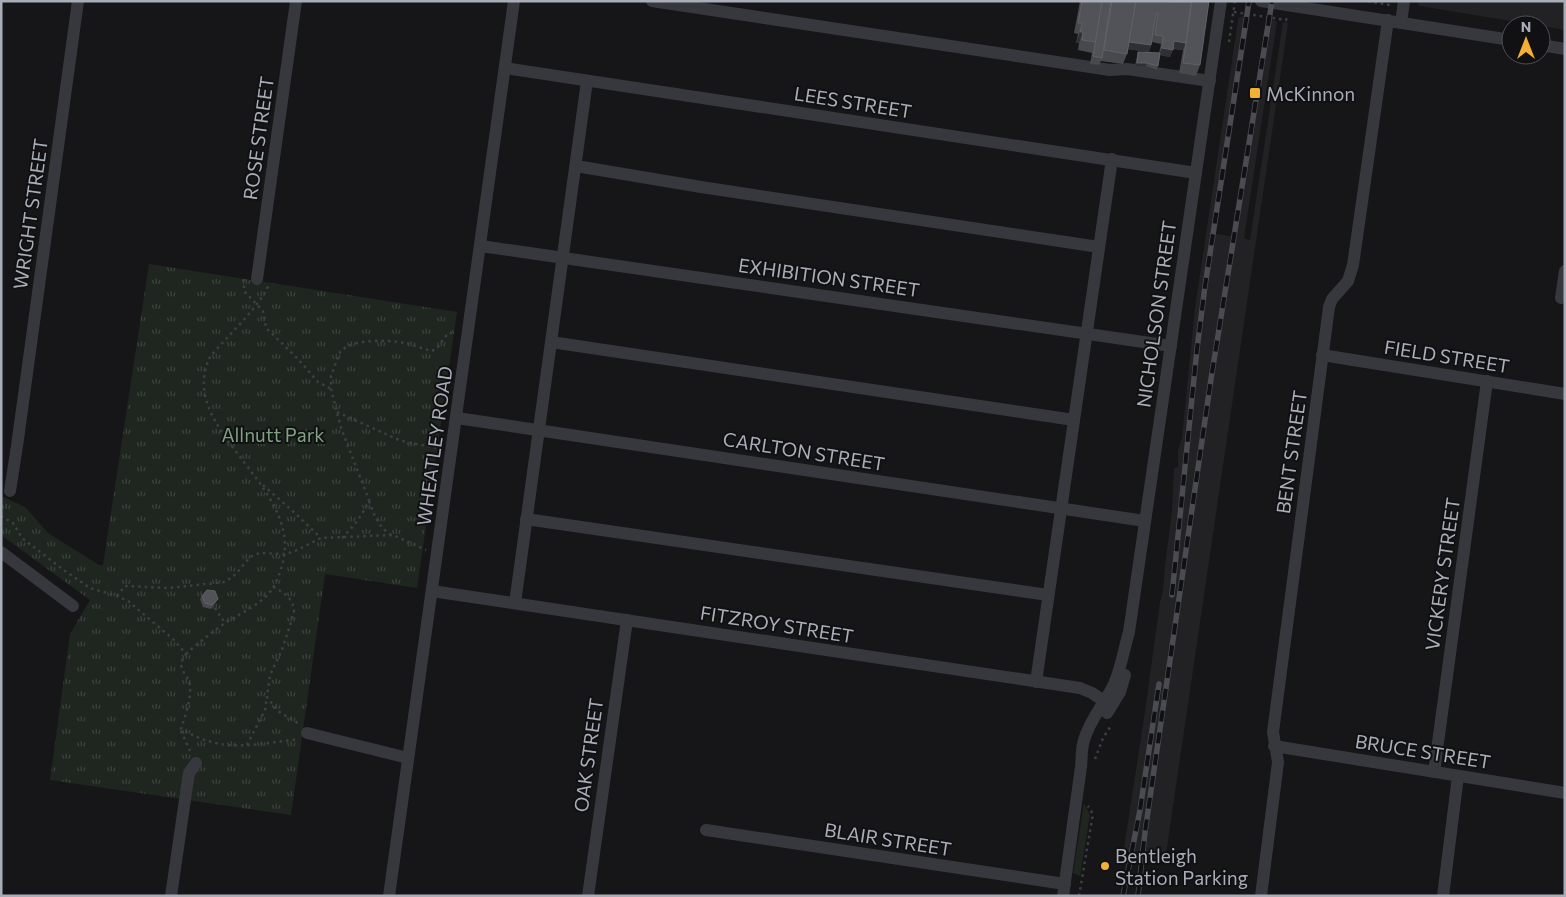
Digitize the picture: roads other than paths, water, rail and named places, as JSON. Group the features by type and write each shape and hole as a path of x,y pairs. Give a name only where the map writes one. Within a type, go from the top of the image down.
{"street":[{"name":"WRIGHT STREET","path":"10,491 78,1"},
{"name":"ROSE STREET","path":"263,281 296,1"},
{"name":"WHEATLEY ROAD","path":"389,896 514,1"},
{"path":"652,1 1110,70 1127,69 1210,81"},
{"name":"NICHOLSON STREET","path":"1064,890 1081,767 1107,704 1120,692 1126,669 1129,651 1129,632 1221,1"},
{"path":"1261,1 1501,38"},
{"path":"1401,23 1404,1"},
{"name":"BENT STREET","path":"1261,896 1278,762 1272,732 1322,355 1330,303 1348,281 1353,264 1388,20"},
{"path":"1551,47 1565,49"},
{"name":"LEES STREET","path":"505,68 1196,172"},
{"path":"515,603 587,80"},
{"path":"1036,682 1112,159"},
{"path":"576,166 692,186 1099,247"},
{"name":"EXHIBITION STREET","path":"481,246 1171,346"},
{"path":"1561,298 1565,271"},
{"path":"551,342 1074,420"},
{"name":"FIELD STREET","path":"1322,355 1565,394"},
{"name":"VICKERY STREET","path":"1434,772 1487,381"},
{"name":"CARLTON STREET","path":"457,418 1145,522"},
{"path":"526,519 1048,595"},
{"path":"1,552 73,606"},
{"name":"FITZROY STREET","path":"432,590 1080,688 1092,693 1107,704"},
{"name":"OAK STREET","path":"588,896 626,620"},
{"path":"307,733 408,758"},
{"name":"BRUCE STREET","path":"1274,746 1565,793"},
{"path":"171,896 188,779 196,764"},
{"path":"1443,896 1458,776"},
{"name":"BLAIR STREET","path":"706,830 1064,890"}],"railway":[{"path":"1172,595 1205,286 1249,1"},
{"path":"1138,896 1145,832 1211,379 1272,1"},
{"path":"1123,896 1140,810 1159,684"}],"place":[{"name":"McKinnon","path":"1255,93"},
{"name":"Bentleigh Station Parking","path":"1105,866"}],"park label":[{"name":"Allnutt Park","path":"273,434"}]}
